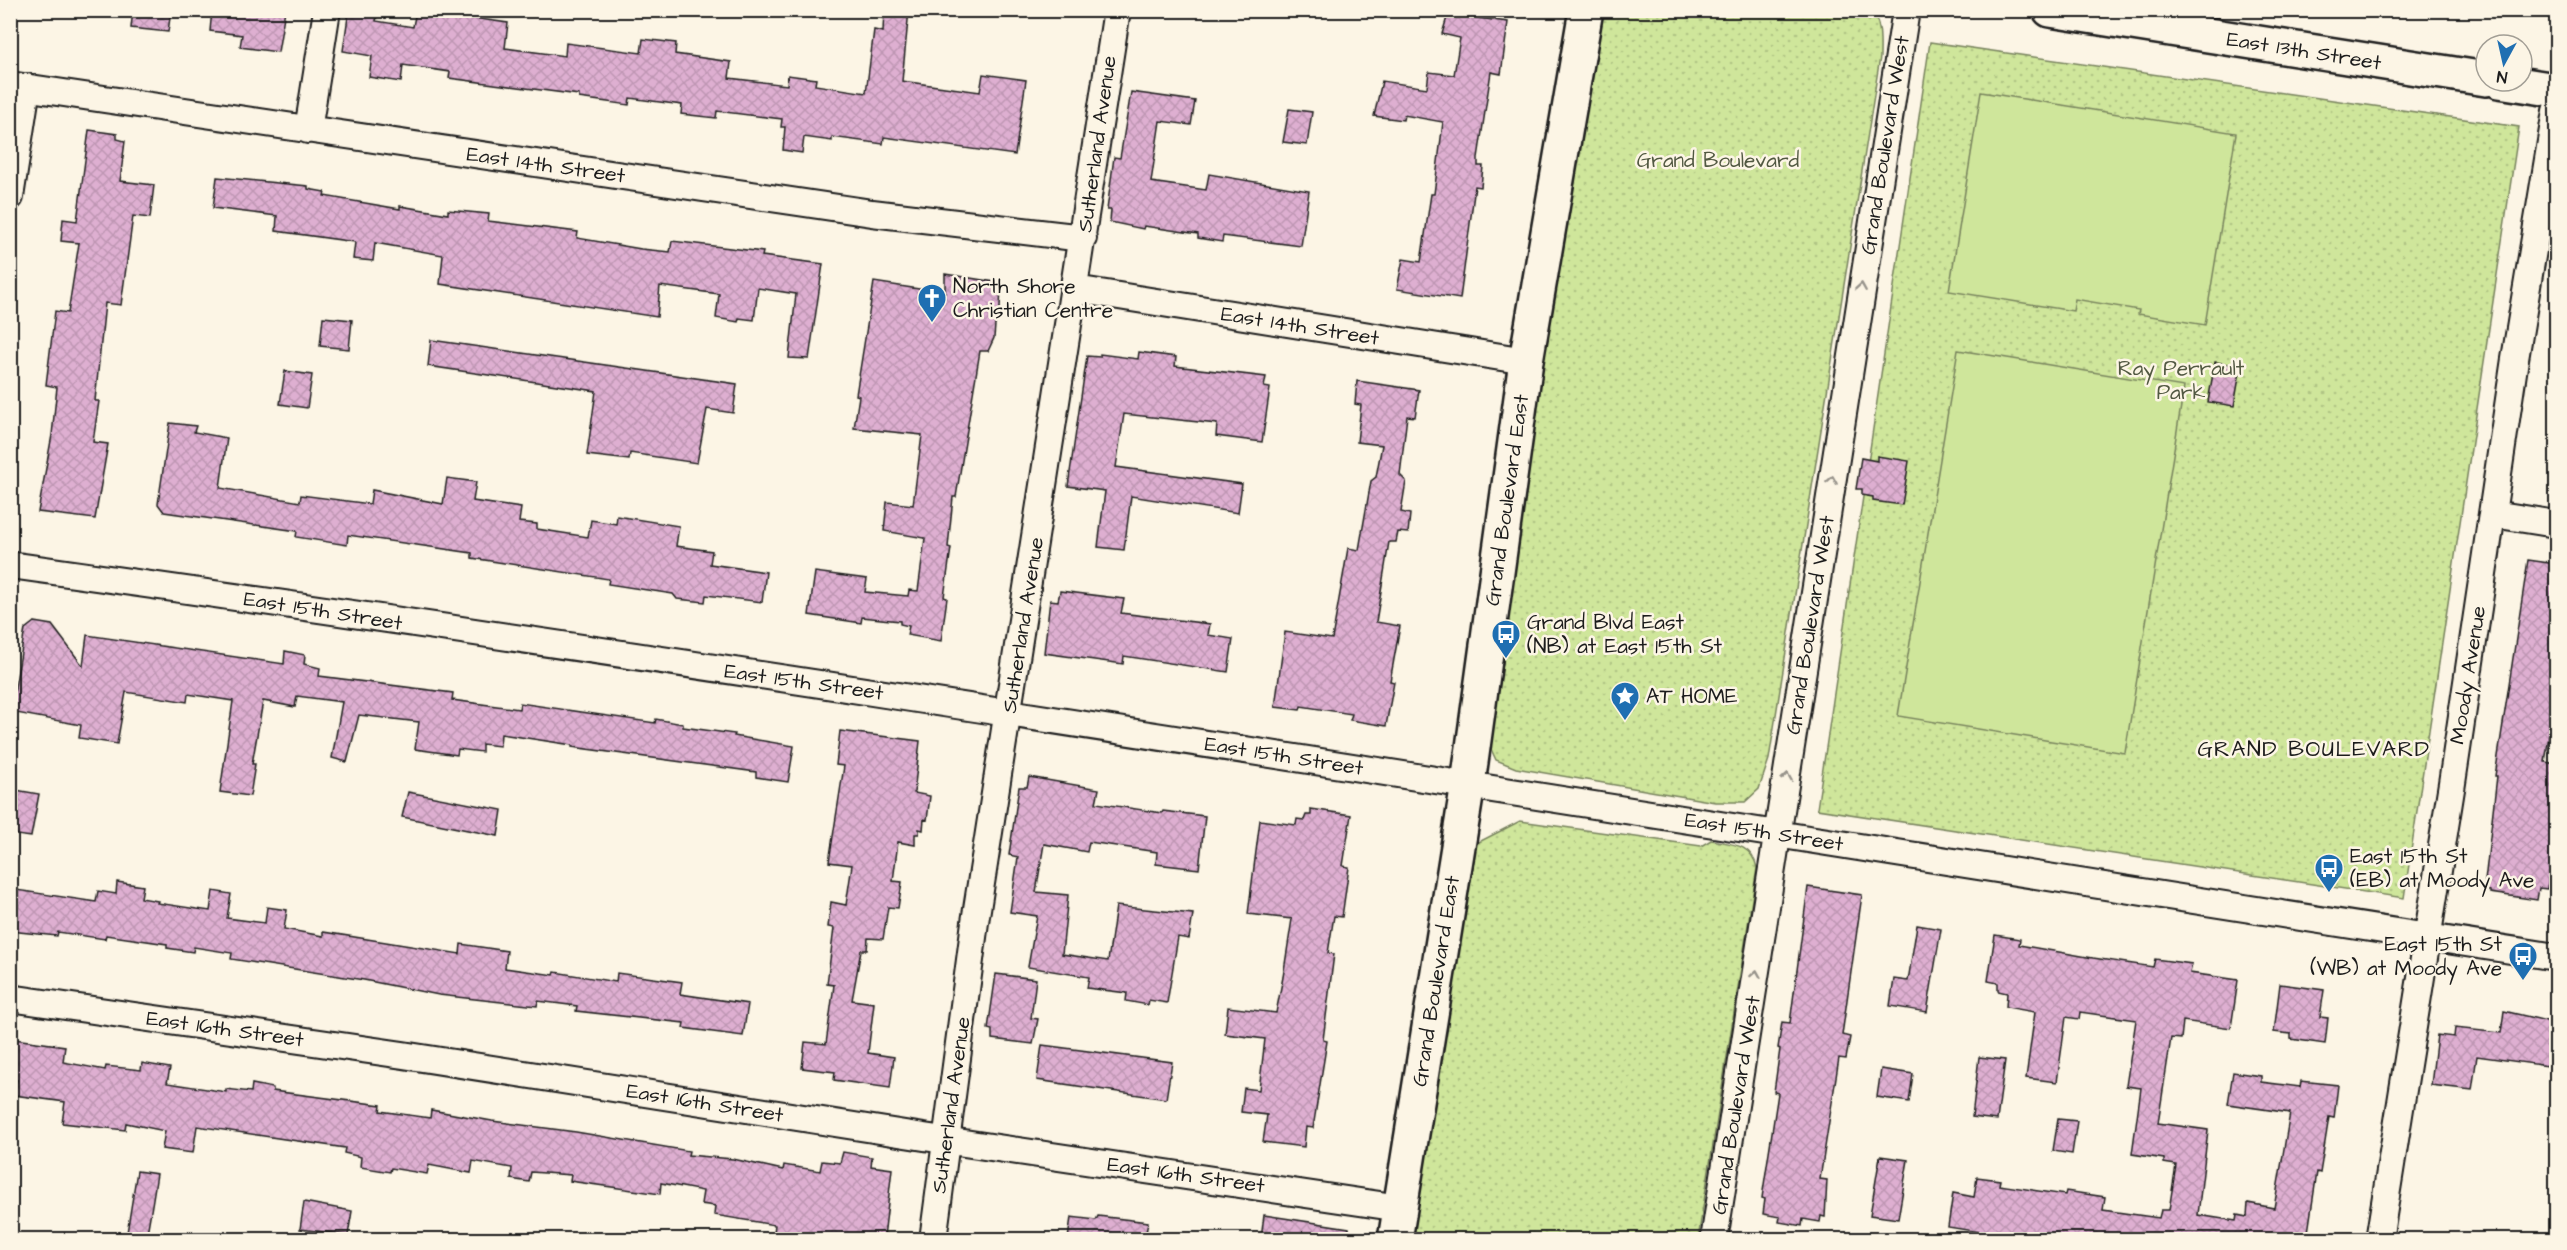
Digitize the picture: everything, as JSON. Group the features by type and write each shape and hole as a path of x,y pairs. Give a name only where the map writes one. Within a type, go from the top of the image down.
{"main road":[{"name":"Grand Boulevard East","path":"1395,1239 1468,784 1526,362 1586,10"},
{"name":"East 13th Street","path":"2050,10 2474,77"},
{"path":"2534,87 2556,90"}],"street":[{"path":"309,130 327,10"},
{"name":"Sutherland Avenue","path":"933,1239 948,1141 975,922 1117,10"},
{"name":"Grand Boulevard West","path":"1714,1239 1859,299 1906,10"},
{"path":"10,197 19,86"},
{"name":"East 14th Street","path":"19,86 872,213 1083,238"},
{"name":"Moody Avenue","path":"2379,1239 2493,514 2515,359 2556,111"},
{"name":"East 14th Street","path":"1075,289 1526,362"},
{"path":"2493,514 2556,524"},
{"name":"East 15th Street","path":"10,565 791,681 1009,711 2556,957"},
{"name":"East 16th Street","path":"10,998 403,1055 948,1141 1400,1208"}],"green space":[{"name":"Grand Boulevard","path":"1596,11 1871,11 1879,26 1880,57 1769,759 1759,789 1745,802 1715,802 1516,768 1496,760 1490,747 1504,652 1502,609"},
{"name":"Ray Perrault Park","path":"1930,42 2519,127 2404,898 1817,809"},
{"path":"1981,92 2236,133 2205,325 2138,314 2139,310 2075,299 2073,311 1949,291"},
{"path":"1958,350 2184,387 2125,753 1898,716"},
{"path":"1520,821 1701,846 1711,840 1740,846 1751,854 1754,860 1757,868 1698,1239 1407,1240 1473,845"}],"building":[{"path":"133,10 171,10 168,32 131,28"},
{"path":"212,10 285,10 278,52 240,47 242,35 210,31"},
{"path":"349,10 378,10 376,21 413,27 416,10 508,23 505,48 565,56 566,43 641,53 643,39 676,43 675,54 731,62 729,78 787,85 788,75 816,79 815,85 866,93 874,30 883,32 884,10 909,10 902,81 980,92 983,74 1026,80 1015,155 884,137 883,144 832,137 832,141 804,137 802,153 783,150 785,127 781,127 782,119 717,111 716,118 681,114 682,105 630,98 629,105 579,98 579,95 449,78 450,72 403,65 401,82 369,77 372,56 343,51"},
{"path":"1448,14 1508,22 1501,74 1491,72 1478,158 1478,166 1483,166 1481,187 1475,186 1460,299 1397,289 1403,259 1421,262 1431,194 1434,194 1443,122 1404,115 1403,120 1374,116 1382,81 1427,88 1429,72 1454,75 1460,38 1442,34"},
{"path":"1131,92 1195,101 1191,125 1160,121 1151,182 1206,190 1209,174 1309,191 1301,246 1223,236 1222,242 1198,238 1198,234 1144,226 1143,229 1110,222 1111,210 1107,210 1114,157 1120,158"},
{"path":"1289,109 1312,112 1307,145 1283,142"},
{"path":"89,130 117,134 117,139 125,141 120,181 154,185 150,218 133,216 121,305 105,303 95,401 99,401 93,442 108,444 95,519 38,512 52,435 57,387 46,385 55,311 68,313 79,243 61,241 63,219 77,221"},
{"path":"217,177 308,186 308,189 325,192 324,196 400,209 400,206 448,214 448,210 489,214 488,221 578,232 577,238 641,249 670,252 672,241 763,252 762,256 823,264 809,359 789,358 796,294 758,288 754,320 739,318 738,322 716,318 719,294 660,286 657,317 440,284 443,255 375,243 373,261 353,259 355,242 276,231 277,216 213,208"},
{"path":"945,274 1001,283 1000,309 996,312 994,338 988,351 980,351 956,497 953,497 948,547 951,548 944,597 947,598 941,641 907,635 909,626 900,624 900,621 862,617 861,623 809,615 815,572 867,579 865,592 908,596 909,590 918,591 925,538 884,531 887,502 913,505 922,435 854,428 859,396 856,395 874,282 945,293"},
{"path":"323,317 352,320 349,349 320,346"},
{"path":"431,340 737,384 733,413 707,409 697,463 630,453 629,460 587,455 596,391 428,366"},
{"path":"1139,352 1176,357 1175,366 1266,377 1264,387 1270,388 1262,442 1216,436 1217,424 1124,414 1116,467 1242,484 1238,513 1131,496 1124,550 1098,547 1105,491 1068,486 1087,356 1100,357 1100,354 1138,359"},
{"path":"2215,362 2241,366 2234,406 2208,402"},
{"path":"285,371 312,375 307,408 280,404"},
{"path":"1357,381 1419,390 1415,417 1407,416 1400,475 1406,481 1401,512 1410,514 1408,533 1398,532 1396,542 1389,542 1376,622 1400,626 1390,681 1394,682 1386,726 1350,720 1352,714 1301,706 1300,710 1275,707 1285,632 1332,639 1348,548 1359,550 1371,481 1376,477 1382,445 1357,442 1361,405 1355,404"},
{"path":"170,423 196,426 194,432 227,438 220,488 300,502 301,495 370,504 372,490 443,504 447,478 476,482 473,501 521,508 519,522 537,524 537,529 588,537 591,520 616,524 617,516 679,526 676,546 712,551 710,564 766,572 762,602 706,595 705,602 677,599 673,594 608,584 609,579 472,558 472,553 348,535 347,545 296,537 297,531 164,512 158,504"},
{"path":"1877,456 1909,461 1902,505 1873,501 1873,497 1862,495 1862,489 1856,489 1861,458 1877,461"},
{"path":"2528,560 2556,564 2556,673 2553,692 2556,692 2556,724 2551,724 2545,762 2556,764 2556,836 2547,889 2539,888 2537,900 2490,893 2484,890 2497,776 2495,776"},
{"path":"1060,591 1124,599 1121,613 1210,624 1208,635 1233,639 1228,672 1124,656 1123,664 1044,653 1050,600 1058,601"},
{"path":"34,622 52,625 83,666 87,635 284,664 285,651 305,655 304,664 320,668 319,676 453,693 452,700 519,709 520,703 655,723 656,719 683,724 683,727 735,734 734,736 794,746 788,782 756,777 756,772 572,747 572,745 501,734 500,746 482,744 482,752 458,749 457,755 415,749 419,722 359,715 347,762 332,758 342,702 297,696 295,707 263,701 252,764 255,764 250,796 220,792 233,701 188,694 187,702 126,692 117,744 79,738 81,725 11,712 25,629"},
{"path":"840,731 920,741 914,793 930,796 927,820 924,819 923,830 919,829 919,834 915,834 915,845 898,842 893,881 902,882 898,908 888,907 883,939 868,938 867,950 861,950 852,1000 874,1003 868,1053 894,1057 890,1088 834,1080 835,1072 802,1068 805,1042 826,1044 834,985 827,984 834,928 828,927 831,902 846,905 852,865 829,862 844,766 836,765"},
{"path":"1029,777 1099,789 1096,803 1162,813 1163,811 1205,816 1199,869 1156,864 1157,852 1089,842 1087,852 1044,844 1036,892 1068,895 1062,954 1108,961 1116,906 1193,914 1189,939 1178,937 1167,1003 1149,1000 1148,1005 1126,1001 1127,993 1087,988 1089,977 1028,967 1037,916 1010,912 1018,857 1009,855 1019,787 1027,787"},
{"path":"10,789 39,794 31,837 10,834"},
{"path":"408,792 502,810 498,836 402,817"},
{"path":"1311,809 1351,815 1343,866 1349,867 1342,917 1334,916 1328,953 1334,954 1323,1040 1327,1041 1313,1128 1306,1127 1304,1147 1263,1142 1267,1115 1241,1112 1244,1088 1259,1090 1265,1039 1225,1034 1228,1007 1276,1013 1283,977 1292,919 1248,914 1260,820 1296,825 1297,819 1304,820 1306,815 1311,815"},
{"path":"117,882 143,886 141,898 158,901 157,903 210,911 213,891 231,894 227,918 265,923 267,907 287,910 284,929 323,936 323,932 460,954 461,944 507,951 505,968 554,975 555,972 616,982 617,973 682,982 680,994 748,1004 743,1036 683,1028 684,1023 576,1011 577,1006 538,1001 537,1006 439,995 364,980 231,959 232,953 194,947 193,952 167,948 167,944 106,935 105,939 58,932 57,936 10,931 10,889 96,902 98,891 116,894"},
{"path":"1808,887 1862,895 1842,1035 1850,1037 1846,1059 1839,1058 1820,1179 1827,1180 1825,1217 1821,1216 1820,1222 1803,1219 1802,1226 1779,1222 1780,1217 1763,1214 1765,1199 1762,1198 1778,1093 1774,1092 1780,1049 1778,1048 1782,1022 1790,1023"},
{"path":"1917,925 1941,929 1927,1012 1890,1006 1894,979 1908,981"},
{"path":"1995,935 2020,939 2019,945 2153,967 2155,959 2192,964 2190,973 2238,980 2231,1028 2183,1021 2181,1039 2171,1038 2158,1123 2208,1130 2198,1215 2236,1221 2237,1215 2247,1217 2248,1203 2274,1208 2290,1113 2228,1104 2233,1072 2261,1076 2261,1082 2300,1087 2301,1081 2338,1085 2334,1118 2329,1117 2320,1173 2317,1172 2307,1239 2023,1239 1948,1227 1953,1193 1974,1197 1977,1177 2000,1180 1999,1185 2065,1195 2066,1191 2105,1197 2103,1210 2159,1218 2161,1210 2169,1210 2176,1165 2164,1163 2164,1159 2132,1154 2141,1088 2126,1086 2136,1020 2080,1012 2079,1019 2066,1017 2057,1082 2026,1078 2035,1012 2006,1007 2007,993 1998,991 1998,983 1988,981"},
{"path":"996,974 1036,979 1031,1018 1038,1019 1033,1044 992,1039 992,1030 988,1029"},
{"path":"2280,984 2324,990 2320,1017 2328,1018 2325,1044 2291,1039 2291,1034 2274,1032"},
{"path":"2504,1011 2555,1023 2548,1066 2477,1056 2472,1090 2431,1085 2437,1035 2454,1037 2455,1028 2501,1033"},
{"path":"14,1039 65,1046 63,1062 105,1070 106,1066 141,1070 142,1063 170,1068 167,1083 226,1092 226,1089 251,1092 252,1084 273,1088 273,1091 381,1105 380,1111 430,1118 431,1110 689,1151 688,1155 733,1159 783,1170 784,1165 820,1171 822,1161 840,1163 843,1152 872,1157 871,1166 892,1169 884,1237 878,1235 878,1239 773,1239 775,1225 714,1215 715,1206 701,1204 703,1191 661,1183 660,1194 570,1181 571,1175 531,1172 529,1182 511,1179 512,1168 473,1161 471,1173 429,1165 427,1174 391,1168 390,1172 360,1167 361,1157 344,1153 345,1148 197,1126 193,1153 162,1149 165,1131 126,1123 125,1130 62,1123 65,1102 14,1095 17,1080 10,1079"},
{"path":"1042,1045 1172,1062 1166,1099 1037,1080"},
{"path":"1979,1057 2005,1060 1997,1120 1972,1117"},
{"path":"1881,1069 1913,1074 1909,1102 1877,1097"},
{"path":"2058,1119 2077,1121 2072,1154 2053,1151"},
{"path":"1880,1156 1908,1160 1898,1219 1870,1215"},
{"path":"137,1171 157,1174 152,1205 146,1239 126,1239"},
{"path":"304,1202 352,1211 348,1235 300,1229"},
{"path":"1264,1215 1349,1228 1349,1239 1261,1239"},
{"path":"1098,1216 1148,1222 1145,1239 1068,1239 1071,1217 1096,1220"}],"place":[{"name":"North Shore Christian Centre","path":"932,324"},
{"name":"Grand Blvd East (NB) at East 15th St","path":"1506,660"},
{"name":"AT HOME","path":"1625,722"},
{"name":"East 15th St (EB) at Moody Ave","path":"2329,894"},
{"name":"East 15th St (WB) at Moody Ave","path":"2523,982"}],"district":[{"name":"GRAND BOULEVARD","path":"2314,749"}]}
